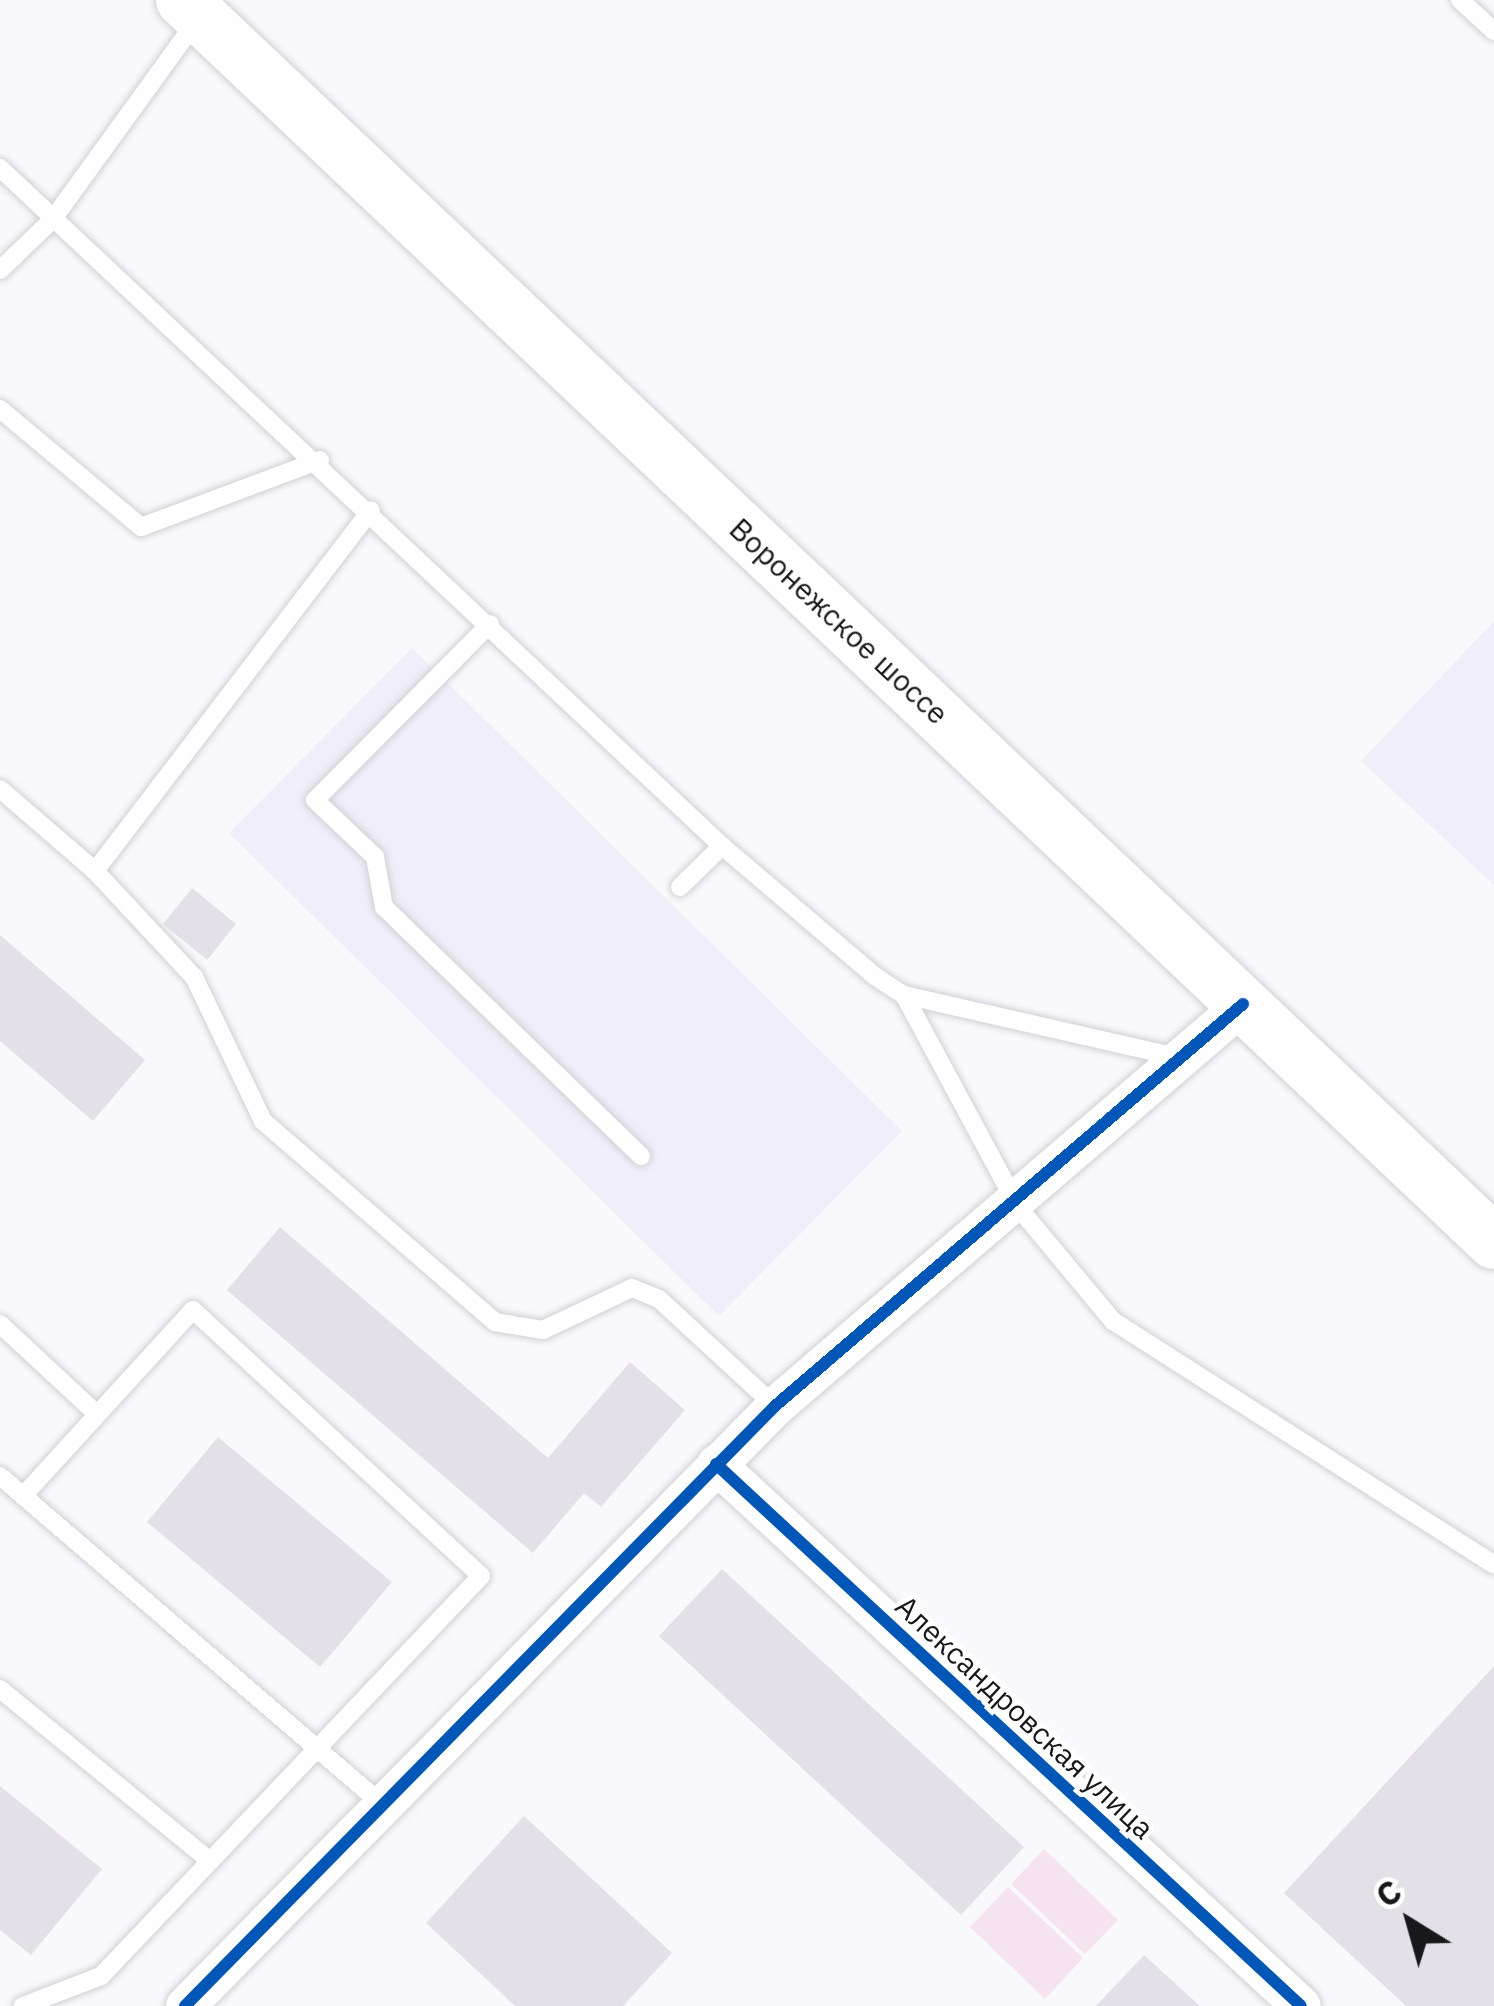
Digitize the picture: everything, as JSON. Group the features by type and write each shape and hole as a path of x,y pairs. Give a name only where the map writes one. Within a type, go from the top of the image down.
{"main road":[{"name":"Воронежское шоссе","path":"192,8 1494,1242"}],"street":[{"path":"185,2006 388,1809 775,1406 1018,1207 1243,1004"},
{"name":"Александровская улица","path":"716,1464 1301,2006"}],"lane":[{"path":"1460,0 1494,31"},
{"path":"0,269 53,219 192,8"},
{"path":"0,168 320,460 722,847 904,995 1018,1207 1113,1321 1494,1565"},
{"path":"0,409 141,527 320,460"},
{"path":"95,871 371,510"},
{"path":"490,624 315,800 375,857 384,907 641,1156"},
{"path":"0,789 95,871 194,977 263,1121 495,1322 543,1330 632,1288 658,1299 775,1406"},
{"path":"680,887 722,847"},
{"path":"904,995 1186,1058"},
{"path":"22,1496 193,1310 481,1576 101,1976 23,2006"},
{"path":"0,1324 97,1414"},
{"path":"0,1476 388,1809"},
{"path":"0,1689 210,1861"}],"shaded area":[{"path":"1494,621 1494,885 1361,761"},
{"path":"412,648 902,1131 719,1316 229,833"},
{"path":"1044,1849 1118,1920 1085,1954 1011,1884"},
{"path":"1008,1887 1083,1958 1045,1999 970,1927"}],"building":[{"path":"192,888 236,924 207,960 163,924"},
{"path":"0,935 145,1060 93,1121 0,1041"},
{"path":"280,1227 548,1458 630,1362 685,1410 601,1507 584,1493 533,1553 227,1290"},
{"path":"218,1437 392,1582 320,1667 147,1522"},
{"path":"722,1569 1024,1847 961,1915 659,1636"},
{"path":"1494,1666 1494,2006 1406,2006 1284,1893"},
{"path":"0,1786 102,1869 31,1955 0,1930"},
{"path":"524,1816 672,1953 623,2006 515,2006 426,1923"},
{"path":"1144,1955 1200,2006 1096,2006"}],"cycle path":[{"path":"185,2006 775,1406 1243,1004"},
{"path":"716,1464 1301,2006"}]}
